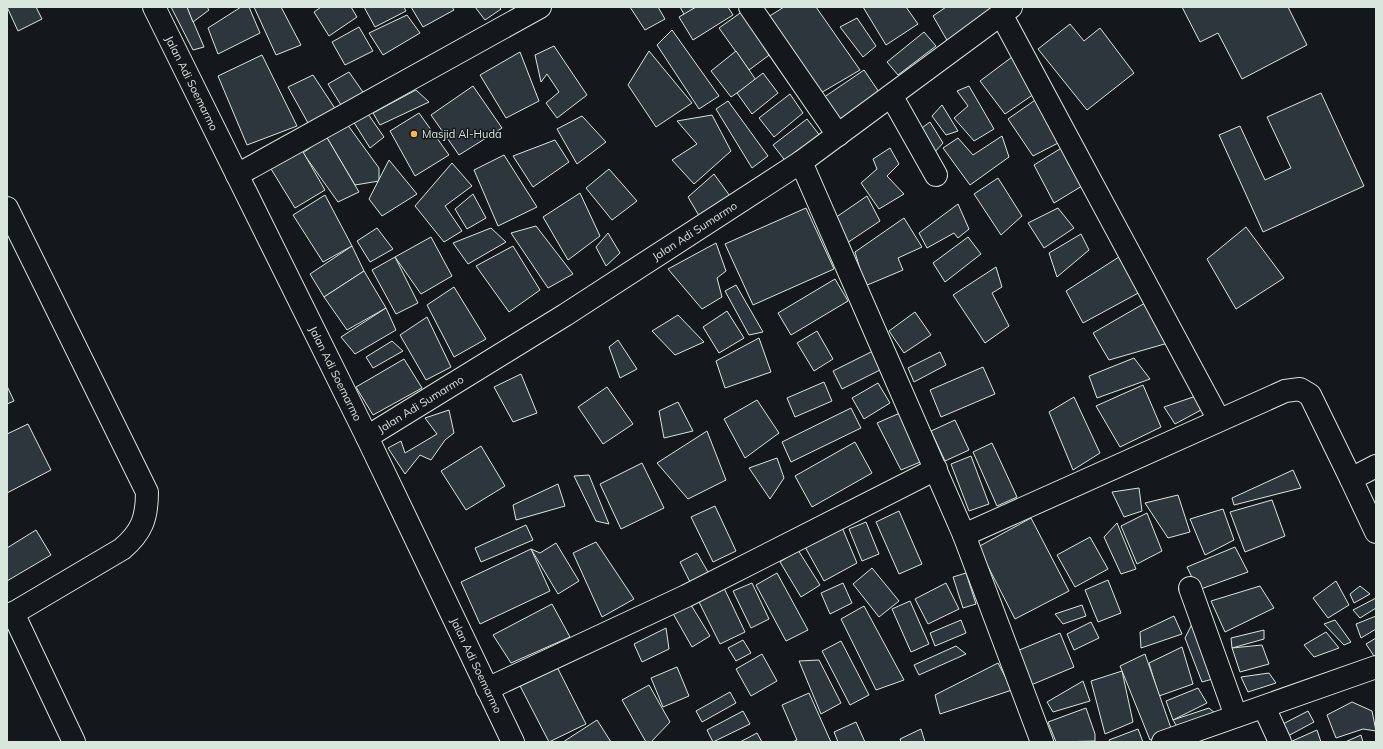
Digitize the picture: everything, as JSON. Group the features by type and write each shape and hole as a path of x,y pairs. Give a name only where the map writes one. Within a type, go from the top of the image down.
{"main road":[{"name":"Jalan Adi Soemarmo","path":"154,7 367,437 513,742"},
{"path":"237,175 540,7"},
{"path":"750,7 838,135"},
{"path":"1006,11 1219,420"},
{"name":"Jalan Adi Sumarmo","path":"367,437 571,311 801,162 1006,11"},
{"path":"892,96 936,175"},
{"path":"801,162 964,535 1042,742"},
{"path":"7,208 147,492 147,508 143,524 135,538 122,549 10,615 74,742"},
{"path":"964,535 1285,391 1300,389 1310,395 1376,532"},
{"path":"1351,479 1376,466"},
{"path":"487,689 686,596 936,469"},
{"path":"1190,588 1236,716"},
{"path":"1163,742 1376,668"},
{"path":"1264,707 1280,742"}],"building":[{"path":"7,7 36,7 42,19 18,31"},
{"path":"171,7 187,7 204,47 193,50"},
{"path":"187,7 207,7 209,10 193,22"},
{"path":"241,7 249,7 260,33 218,54 208,28"},
{"path":"254,7 281,7 301,45 276,55"},
{"path":"321,7 351,7 357,17 329,36 314,12"},
{"path":"364,7 404,7 406,11 375,27"},
{"path":"411,7 452,7 454,10 423,27"},
{"path":"475,7 499,7 501,9 485,20"},
{"path":"630,7 658,7 665,19 645,30"},
{"path":"680,7 698,7 685,16"},
{"path":"696,7 728,7 733,15 693,40 679,17"},
{"path":"784,7 816,7 860,70 819,94 768,17"},
{"path":"863,7 906,7 918,24 886,45"},
{"path":"946,7 998,7 948,42 933,16"},
{"path":"1182,7 1288,7 1307,45 1242,79 1218,33 1200,42"},
{"path":"743,11 772,53 749,70 719,28"},
{"path":"407,15 420,33 383,55 369,33"},
{"path":"857,18 876,46 863,57 840,27"},
{"path":"1070,24 1084,41 1100,28 1134,73 1087,110 1038,49"},
{"path":"359,27 373,51 345,65 332,42"},
{"path":"672,30 719,96 699,109 657,45"},
{"path":"924,32 936,46 898,75 887,62"},
{"path":"554,46 587,95 557,118 546,103 559,92 547,74 541,82 535,55"},
{"path":"649,51 692,103 656,127 628,85"},
{"path":"736,51 756,80 731,97 711,71"},
{"path":"520,52 539,101 506,118 480,75"},
{"path":"262,55 297,126 247,145 218,76"},
{"path":"1012,57 1034,94 1005,114 980,81"},
{"path":"864,70 881,95 837,125 820,100"},
{"path":"349,72 365,95 341,105 328,84"},
{"path":"763,73 778,93 752,114 737,93"},
{"path":"313,75 336,110 308,123 288,87"},
{"path":"473,86 502,128 459,155 431,115"},
{"path":"969,86 994,129 974,141 954,118 968,106 957,91"},
{"path":"416,90 429,102 380,125 373,113"},
{"path":"1321,93 1364,186 1263,232 1219,135 1240,126 1265,180 1291,168 1267,117"},
{"path":"790,94 803,113 774,137 759,118"},
{"path":"1041,96 1062,141 1033,156 1008,119"},
{"path":"728,101 768,156 752,168 716,109"},
{"path":"942,105 958,131 946,135 932,116"},
{"path":"419,113 449,155 415,176 390,131"},
{"path":"368,114 384,137 370,148 353,121"},
{"path":"712,115 731,151 694,184 672,160 697,144 677,121"},
{"path":"582,116 606,142 577,164 557,129"},
{"path":"807,119 821,137 787,163 773,145"},
{"path":"930,122 943,143 933,154 915,133"},
{"path":"347,124 379,168 379,181 355,185 326,136"},
{"path":"326,136 359,192 338,202 303,153"},
{"path":"1002,136 1009,157 970,185 943,148 958,138 973,155"},
{"path":"555,140 569,162 533,187 513,156"},
{"path":"299,145 325,190 295,208 268,164"},
{"path":"1063,147 1082,186 1054,203 1034,165"},
{"path":"890,148 899,164 887,176 904,194 879,209 861,183 877,169 873,159"},
{"path":"504,155 537,207 498,226 474,170"},
{"path":"389,160 417,194 382,216 369,199"},
{"path":"452,163 472,186 445,206 462,231 444,242 415,206"},
{"path":"609,169 637,201 612,220 586,188"},
{"path":"714,174 730,196 701,219 688,197"},
{"path":"998,178 1022,216 1001,235 974,194"},
{"path":"580,193 600,236 568,260 543,217"},
{"path":"473,194 486,218 467,229 455,209"},
{"path":"325,195 352,246 323,262 293,215"},
{"path":"867,196 880,221 847,243 832,220"},
{"path":"958,204 969,229 958,238 954,233 927,248 919,233"},
{"path":"806,208 834,269 753,305 725,244"},
{"path":"1058,208 1074,228 1044,248 1028,223"},
{"path":"904,218 922,247 898,258 903,270 865,286 855,252"},
{"path":"536,226 573,274 548,288 511,233"},
{"path":"1246,227 1284,278 1236,309 1207,259"},
{"path":"377,228 393,249 370,262 357,241"},
{"path":"491,228 506,242 468,264 453,243"},
{"path":"608,233 620,253 606,266 596,247"},
{"path":"1081,234 1089,250 1057,277 1049,253"},
{"path":"431,237 452,276 421,294 395,257"},
{"path":"968,237 981,254 945,282 933,263"},
{"path":"716,243 726,271 717,278 722,297 702,309 668,269"},
{"path":"352,246 364,271 324,297 310,274"},
{"path":"513,246 540,290 509,312 476,266"},
{"path":"1122,255 1142,291 1083,323 1066,291"},
{"path":"395,257 418,303 396,314 372,270"},
{"path":"996,267 1002,287 992,293 1009,326 985,343 953,295"},
{"path":"364,271 386,308 347,330 324,297"},
{"path":"835,279 848,301 791,335 778,313"},
{"path":"736,285 763,332 749,335 725,291"},
{"path":"454,287 486,339 454,357 427,305"},
{"path":"1145,303 1168,343 1109,360 1093,333"},
{"path":"386,308 396,330 355,354 341,337"},
{"path":"727,311 744,338 719,353 703,327"},
{"path":"915,312 931,335 904,353 889,331"},
{"path":"678,315 704,342 675,355 652,331"},
{"path":"427,317 451,367 426,380 400,335"},
{"path":"817,331 833,359 814,371 797,343"},
{"path":"759,338 771,372 725,388 716,361"},
{"path":"618,340 637,369 620,378 609,347"},
{"path":"392,341 403,351 373,368 366,357"},
{"path":"873,351 882,369 842,389 833,371"},
{"path":"940,352 946,365 914,382 908,368"},
{"path":"1134,358 1150,379 1097,398 1089,376"},
{"path":"404,359 422,388 373,415 356,387"},
{"path":"983,367 995,394 941,417 930,390"},
{"path":"521,374 537,413 513,422 494,387"},
{"path":"824,382 832,401 795,417 787,398"},
{"path":"878,383 890,403 864,419 852,398"},
{"path":"1143,385 1161,427 1120,447 1096,406"},
{"path":"7,386 14,401 7,404"},
{"path":"607,387 633,424 603,444 578,407"},
{"path":"1196,396 1201,410 1175,424 1164,407"},
{"path":"1074,397 1100,453 1073,470 1049,412"},
{"path":"757,400 779,433 745,458 724,419"},
{"path":"678,402 693,431 664,438 659,411"},
{"path":"851,408 861,428 791,462 782,442"},
{"path":"449,410 454,433 445,440 431,460 420,455 405,474 388,448 401,441 405,453 437,434 425,418"},
{"path":"900,413 925,460 901,470 877,423"},
{"path":"955,420 969,450 945,461 931,431"},
{"path":"28,424 51,470 7,493 7,434"},
{"path":"707,431 726,480 688,499 657,463"},
{"path":"855,442 872,473 812,507 795,476"},
{"path":"992,443 1017,497 997,506 973,452"},
{"path":"481,446 505,486 466,510 441,471"},
{"path":"971,456 989,504 969,511 951,464"},
{"path":"777,458 784,478 770,499 749,468"},
{"path":"642,463 664,508 621,529 600,484"},
{"path":"1293,470 1301,488 1234,505 1232,498"},
{"path":"589,475 609,524 596,521 574,476"},
{"path":"558,484 565,506 516,520 513,505"},
{"path":"1139,488 1142,511 1124,517 1112,492"},
{"path":"1178,495 1190,532 1168,538 1145,503"},
{"path":"1272,500 1285,536 1245,552 1230,512"},
{"path":"715,506 736,551 713,562 691,517"},
{"path":"1223,509 1234,540 1205,555 1190,519"},
{"path":"899,511 922,564 899,574 876,522"},
{"path":"1147,513 1162,551 1137,564 1121,526"},
{"path":"1031,518 1069,591 1015,619 978,547"},
{"path":"866,522 879,554 862,561 849,529"},
{"path":"1117,523 1136,569 1121,574 1104,537"},
{"path":"526,525 533,540 481,562 475,548"},
{"path":"841,525 857,563 824,581 804,545"},
{"path":"36,530 51,555 7,581 7,548"},
{"path":"1090,537 1108,569 1075,587 1057,555"},
{"path":"596,542 634,599 602,617 573,553"},
{"path":"556,543 579,581 558,594 531,549 540,553"},
{"path":"1235,547 1248,572 1198,590 1187,567"},
{"path":"531,549 550,591 480,624 461,582"},
{"path":"798,550 820,585 801,597 780,562"},
{"path":"697,553 708,572 690,582 680,562"},
{"path":"872,568 899,601 879,617 853,584"},
{"path":"777,573 808,630 786,641 756,585"},
{"path":"966,573 976,604 963,608 953,577"},
{"path":"1108,580 1121,613 1098,622 1085,590"},
{"path":"1336,581 1349,605 1328,618 1313,598"},
{"path":"752,583 769,619 751,628 733,591"},
{"path":"843,583 852,603 830,614 821,593"},
{"path":"946,583 959,609 928,624 915,599"},
{"path":"1260,586 1274,608 1225,632 1211,601"},
{"path":"1360,586 1370,594 1354,603 1350,594"},
{"path":"724,588 745,632 720,644 698,600"},
{"path":"1376,598 1376,608 1360,618 1353,610"},
{"path":"688,600 710,636 692,647 671,610"},
{"path":"910,601 929,644 911,652 892,609"},
{"path":"552,604 570,637 511,663 493,635"},
{"path":"1082,605 1086,616 1063,624 1055,614"},
{"path":"864,606 904,680 876,690 841,619"},
{"path":"1174,616 1182,634 1141,648 1140,632"},
{"path":"1376,616 1376,629 1361,638 1356,624"},
{"path":"961,620 966,633 935,646 930,633"},
{"path":"1335,620 1351,642 1344,645 1324,624"},
{"path":"1091,622 1099,638 1074,650 1067,634"},
{"path":"1192,624 1216,678 1202,682 1185,638"},
{"path":"666,628 669,649 642,662 634,644"},
{"path":"1264,630 1264,639 1232,648 1231,638"},
{"path":"1326,632 1339,648 1314,657 1304,645"},
{"path":"1060,633 1074,667 1031,685 1017,651"},
{"path":"1376,638 1376,655 1374,656 1366,644"},
{"path":"743,640 751,653 736,661 728,648"},
{"path":"841,641 869,695 850,705 822,651"},
{"path":"1262,645 1269,664 1240,672 1232,648"},
{"path":"956,646 966,654 919,675 914,665"},
{"path":"1182,647 1193,684 1159,696 1149,663"},
{"path":"762,654 777,681 751,696 736,669"},
{"path":"1145,654 1172,731 1150,740 1120,666"},
{"path":"819,660 841,703 821,714 799,661"},
{"path":"555,663 586,724 549,742 518,682"},
{"path":"998,663 1012,690 940,714 935,695"},
{"path":"677,667 689,696 663,707 651,678"},
{"path":"1122,671 1133,722 1105,734 1091,681"},
{"path":"1269,673 1276,683 1248,692 1241,677"},
{"path":"1083,681 1090,701 1053,712 1047,702"},
{"path":"649,685 670,722 651,742 646,742 622,700"},
{"path":"1198,688 1207,703 1173,720 1166,701"},
{"path":"730,692 736,703 702,722 696,711"},
{"path":"809,693 831,742 792,742 797,740 782,705"},
{"path":"1352,702 1372,711 1376,731 1363,729 1336,738 1327,715"},
{"path":"1086,708 1095,734 1095,741 1056,742 1048,722"},
{"path":"1209,708 1216,714 1179,730 1173,720"},
{"path":"743,711 750,724 713,742 707,730"},
{"path":"1308,711 1314,722 1286,737 1281,725"},
{"path":"597,720 611,742 563,742"},
{"path":"856,722 865,742 838,742 834,732"},
{"path":"921,729 925,742 901,742 900,739"},
{"path":"1138,729 1143,742 1110,742 1109,740"},
{"path":"1317,730 1321,742 1290,742"},
{"path":"757,733 762,742 740,742"},
{"path":"1361,735 1363,742 1345,742"}],"place":[{"name":"Masjid Al-Huda","path":"414,134"}]}
